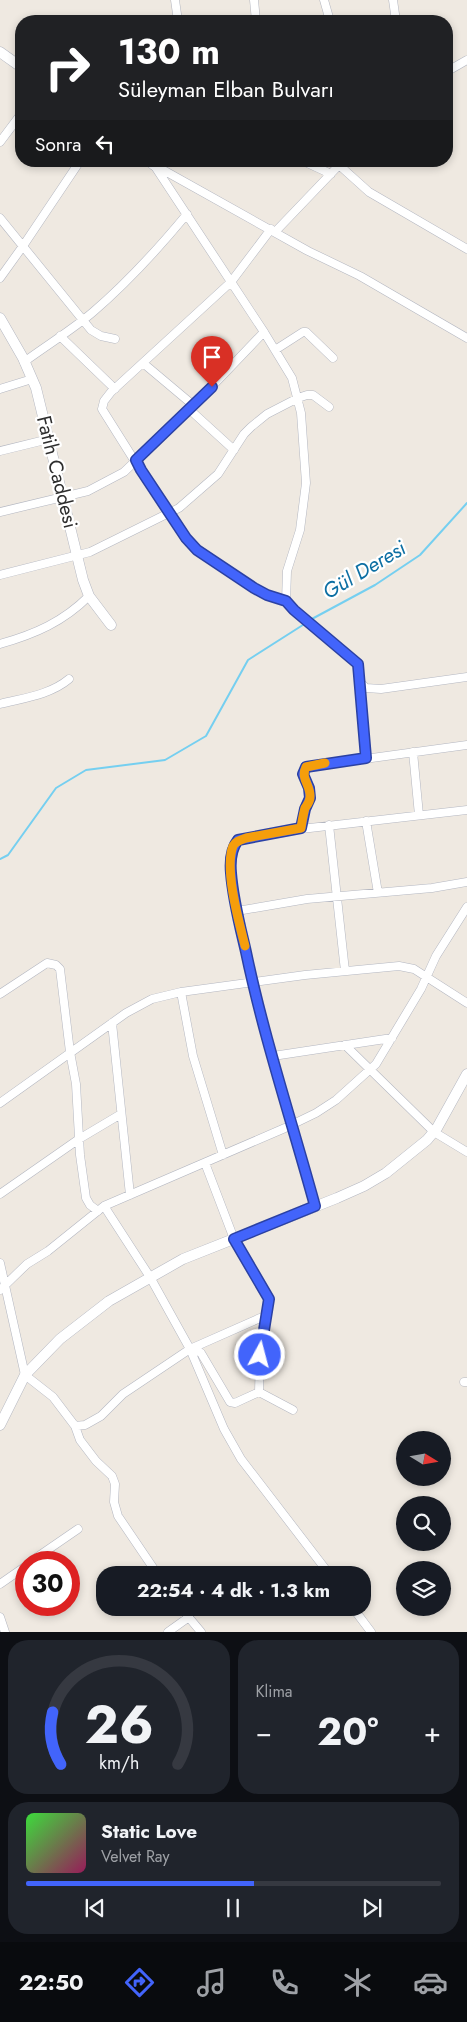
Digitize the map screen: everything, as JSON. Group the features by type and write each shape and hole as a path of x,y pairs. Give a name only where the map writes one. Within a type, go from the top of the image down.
{"street":[{"path":"175,0 177,15"},
{"path":"254,0 255,15"},
{"path":"324,0 328,15"},
{"path":"393,0 395,15"},
{"path":"0,52 15,63"},
{"path":"453,68 467,60"},
{"path":"0,142 15,122"},
{"path":"0,278 76,167"},
{"path":"155,167 264,332 292,378 298,398 304,454 305,498 300,530 286,571 286,601"},
{"path":"159,167 308,251 360,276 467,338"},
{"path":"316,167 331,174"},
{"path":"337,167 273,231 231,282 115,389 104,401 102,409 141,470 197,550 254,588 267,595 286,601 294,610 358,664 366,758"},
{"path":"345,167 369,192 467,249"},
{"path":"24,362 82,320 121,287 151,257 187,214"},
{"path":"0,218 90,330 100,336 115,339"},
{"name":"Fatih Caddesi","path":"0,318 32,379 49,439 82,580 89,596 111,625"},
{"path":"0,512 88,491 124,472 264,332"},
{"path":"275,350 303,332 306,332 333,358"},
{"path":"60,336 115,389"},
{"path":"143,363 234,450"},
{"path":"0,389 32,379"},
{"path":"0,575 77,557 121,538 170,513 218,474 244,434 258,421 298,398 313,395 329,408"},
{"path":"0,451 49,439"},
{"path":"0,644 54,624 75,610 89,596"},
{"path":"360,682 366,688 381,689 467,677"},
{"path":"0,704 50,691 59,687 68,679"},
{"path":"301,828 305,809 310,798 309,788 303,774 306,767 467,745"},
{"path":"413,752 419,815"},
{"path":"315,1206 252,983 231,873 234,846 238,840 301,828 467,810"},
{"path":"366,821 378,893"},
{"path":"329,825 345,971"},
{"path":"237,911 307,899 432,888 467,882"},
{"path":"2,1287 27,1264 48,1251 101,1209 292,1124 336,1100 369,1071 392,1038 426,978 436,956 467,907"},
{"path":"0,994 47,963 56,965 61,972 70,1052 76,1084 79,1139 86,1198 90,1205 101,1209 150,1277 192,1348 224,1429 241,1459 323,1566"},
{"path":"0,1103 112,1023 148,1001 181,992 399,966 414,969 467,1003"},
{"path":"181,992 193,1056 224,1155"},
{"path":"112,1023 130,1195"},
{"path":"273,1056 392,1038"},
{"path":"345,1045 369,1071 434,1132 467,1152"},
{"path":"0,1424 25,1375 60,1339 95,1312 124,1291 183,1259 364,1186 386,1172 434,1132 467,1074"},
{"path":"0,1194 79,1139 121,1114"},
{"path":"205,1163 234,1239 268,1296 270,1303 260,1355 259,1392"},
{"path":"0,1263 2,1287 25,1375 53,1397 75,1426 80,1440 96,1461 112,1476 115,1484 114,1502 118,1516 152,1566"},
{"path":"75,1426 85,1425 101,1416 123,1394 192,1348 267,1315"},
{"path":"192,1348 201,1353 229,1401 235,1403 259,1392"},
{"path":"259,1392 293,1410"},
{"path":"46,1551 78,1529"},
{"path":"0,1584 15,1574"},
{"path":"360,1616 371,1632"},
{"path":"0,1617 5,1632"},
{"path":"168,1632 188,1617 201,1632"}],"waterway":[{"name":"Gül Deresi","path":"310,620 375,585 420,555 467,503"},
{"name":"Gül Deresi","path":"0,859 8,855 56,788 86,770 165,760 206,736 248,660 306,623"}],"slow traffic":[{"path":"245,946 231,873 234,846 238,840 301,828 305,809 310,798 309,788 303,774 304,771 306,767 311,765 325,763"}],"route":[{"path":"212,387 136,460 186,538 197,550 254,588 267,595 286,601 294,610 358,664 366,758 306,767 303,774 309,788 310,798 305,809 301,828 238,840 232,853 231,873 236,907 252,983 315,1206 234,1239 267,1294 270,1303 260,1355"}]}
